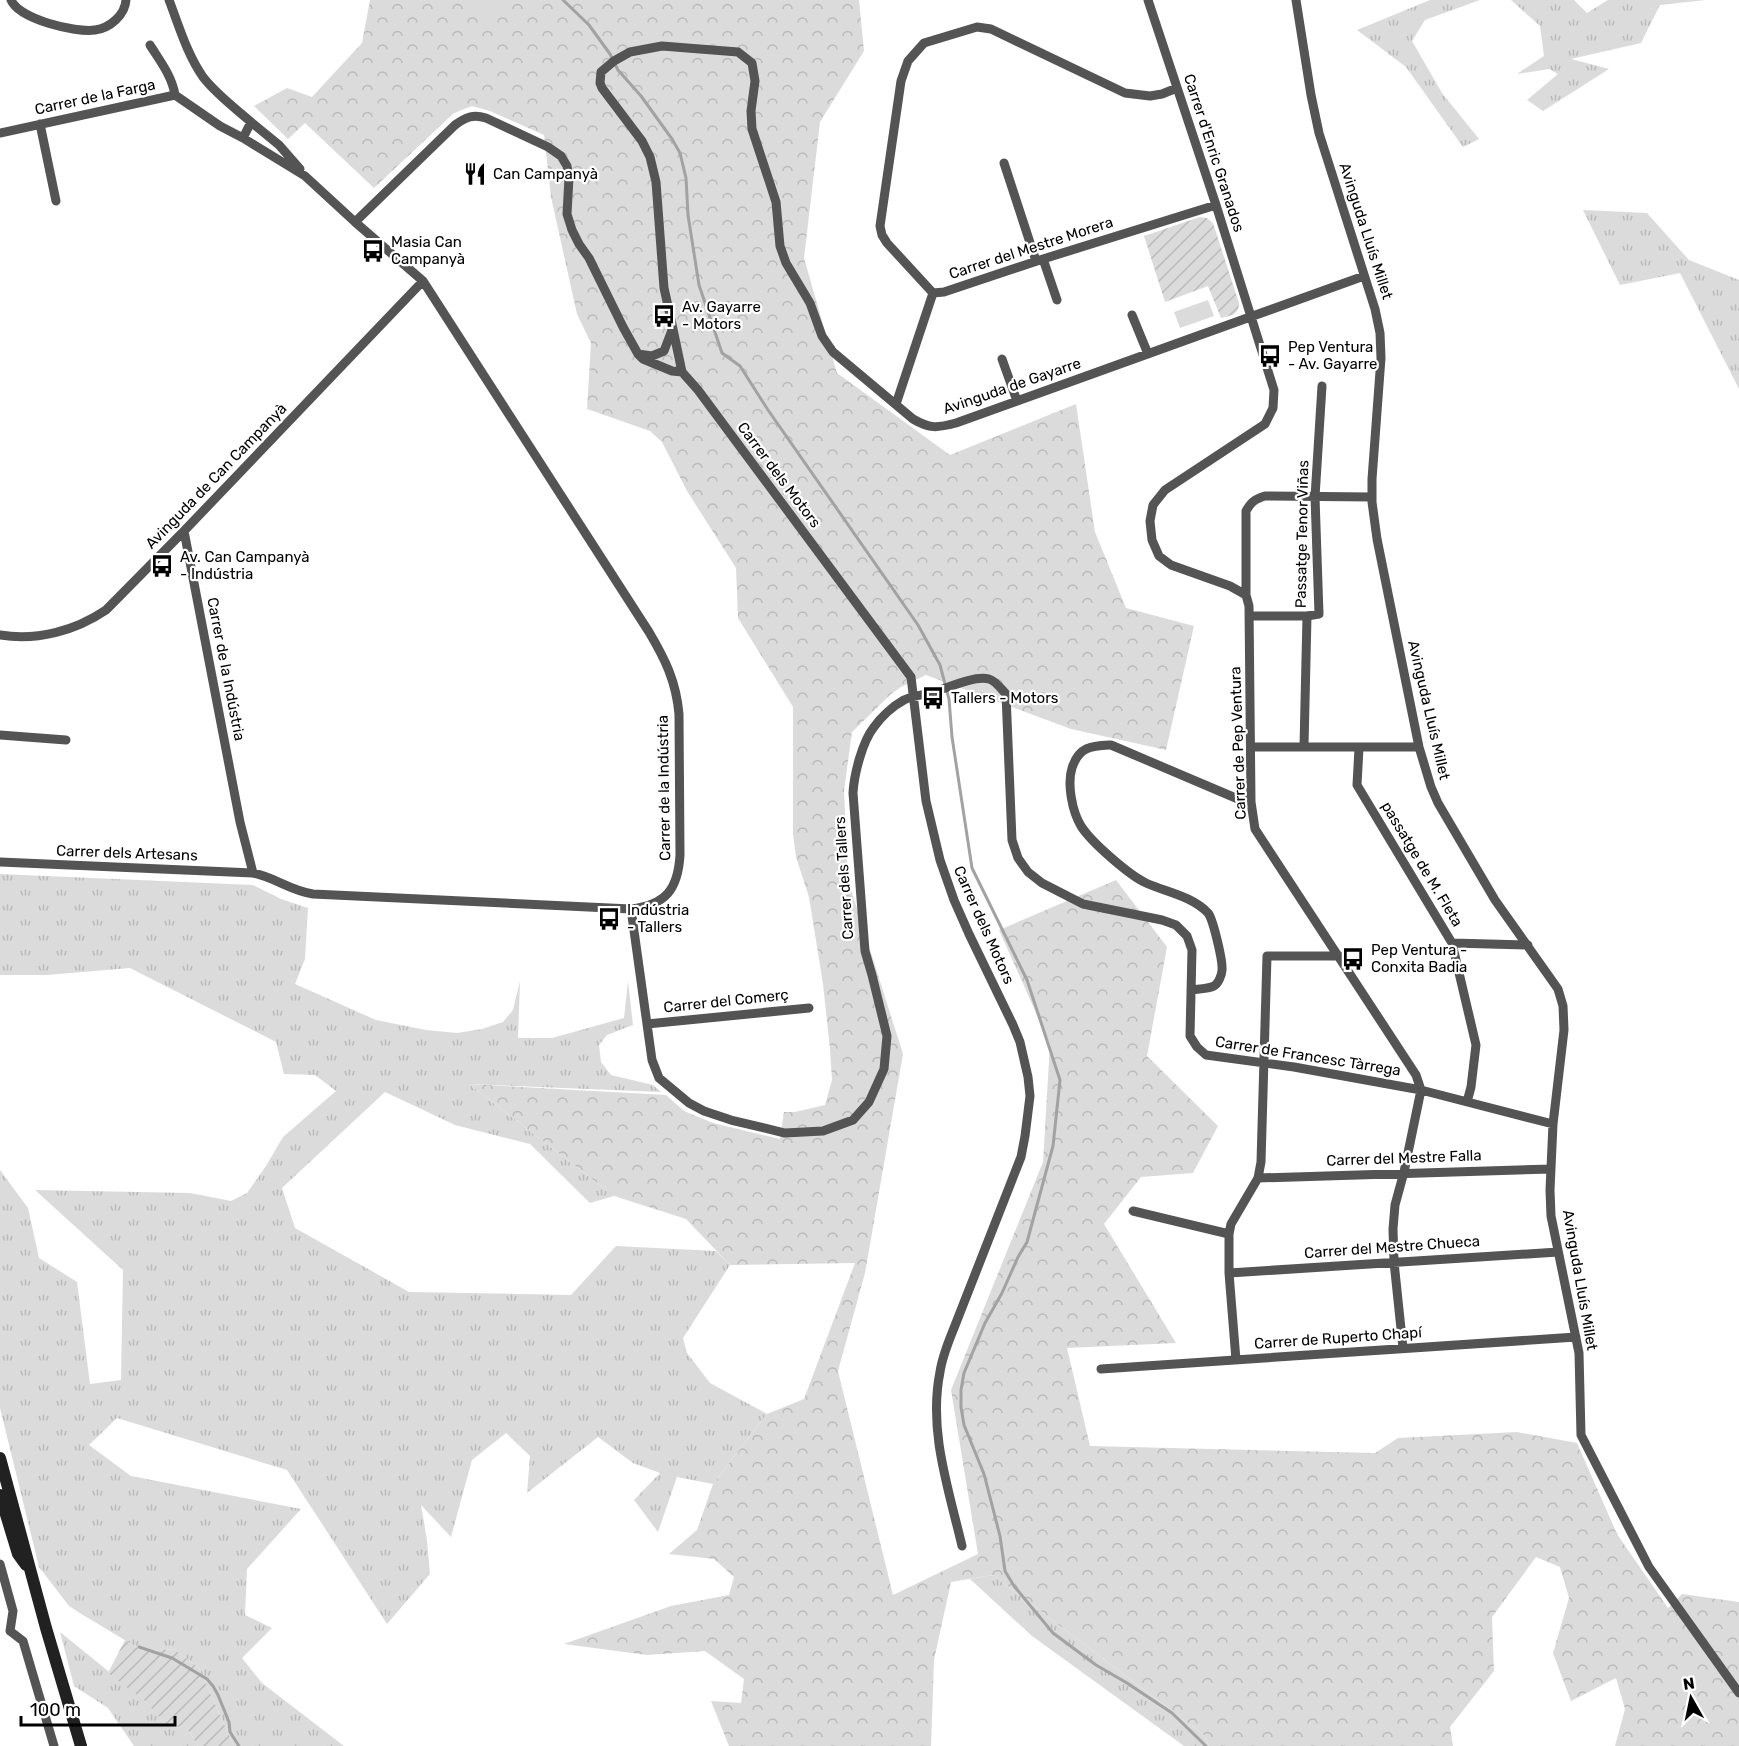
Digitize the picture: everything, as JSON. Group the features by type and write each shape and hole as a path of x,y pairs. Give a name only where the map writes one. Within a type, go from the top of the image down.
{"street":[{"path":"11,0 15,7 47,23 93,30 107,27 119,17 126,5 126,0"},
{"name":"Carrer de la Indústria","path":"169,0 189,52 203,77 214,90 279,145 306,176 423,281 649,632 670,671 679,714 681,855 679,873 672,889 650,906 630,909 313,894 253,873 240,822 184,531"},
{"name":"Carrer d'Enric Granados","path":"1148,0 1250,316"},
{"name":"Avinguda Lluís Millet","path":"1296,0 1319,133 1375,309 1380,333 1381,358 1372,498 1377,539 1419,747 1438,803 1495,900 1558,989 1563,1006 1564,1030 1553,1124 1551,1216 1579,1353 1581,1435 1648,1567 1739,1693"},
{"name":"Carrer del Mestre Morera","path":"1177,88 1150,96 1125,93 991,29 977,27 924,43 908,61 901,81 880,226 882,235 933,293 944,292 1216,205"},
{"name":"Carrer de la Farga","path":"0,133 175,96 168,74 150,45"},
{"name":"Avinguda de Gayarre","path":"682,372 664,288 654,169 642,141 600,83 601,72 614,61 630,52 662,46 738,52 752,63 755,81 751,111 752,129 776,202 780,246 786,263 810,303 822,336 833,352 924,425 938,428 1250,316"},
{"name":"Carrer de la Indústria","path":"175,96 220,126 306,176"},
{"path":"355,222 455,124 476,115 486,118 548,147 561,156 567,166 569,178 567,214 572,230 589,258 622,327 638,354 651,363 672,371 682,372"},
{"path":"243,138 251,122"},
{"path":"40,124 56,201"},
{"path":"1005,163 1057,300"},
{"path":"1246,595 1230,586 1171,565 1159,555 1152,540 1150,521 1153,505 1165,490 1265,424 1273,408 1274,390 1250,316 1364,276"},
{"name":"Avinguda de Can Campanyà","path":"0,635 16,638 37,637 66,630 106,610 423,281"},
{"path":"896,404 933,293"},
{"path":"1132,315 1148,354"},
{"path":"638,354 652,356 664,351 673,328"},
{"path":"1002,359 1017,401"},
{"name":"Carrer dels Motors","path":"682,372 698,390 911,677 927,801 940,860 954,900 1020,1042 1030,1096 1021,1157 945,1353 936,1402 940,1449 962,1546"},
{"name":"Passatge Tenor Viñas","path":"1250,616 1319,614 1316,497 1322,386"},
{"name":"Carrer de Pep Ventura","path":"1316,497 1265,496 1250,503 1246,511 1246,595 1250,616 1251,802 1255,829 1405,1055 1421,1090"},
{"path":"1316,497 1372,498"},
{"path":"1305,746 1307,616"},
{"name":"Carrer de Francesc Tàrrega","path":"914,697 972,680 989,679 1006,694 1012,840 1018,858 1028,872 1042,883 1083,904 1162,920 1176,925 1187,936 1192,950 1190,1036 1206,1055 1421,1090 1553,1124"},
{"name":"Carrer dels Tallers","path":"630,909 652,1060 659,1078 689,1103 704,1111 785,1133 824,1131 853,1120 869,1102 884,1069 887,1036 865,951 854,783 864,746 873,728 890,710 905,699 914,697"},
{"path":"0,735 66,740"},
{"path":"1191,990 1214,986 1222,970 1210,914 1196,903 1144,882 1121,866 1100,846 1082,827 1075,812 1071,790 1071,770 1078,754 1092,746 1111,745 1238,799 1251,802"},
{"path":"1251,747 1419,747"},
{"name":"passatge de M. Fleta","path":"1359,748 1357,785 1452,943 1476,1045 1467,1102"},
{"name":"Carrer dels Artesans","path":"0,862 253,873"},
{"path":"1452,943 1528,945"},
{"path":"1236,1360 1228,1245 1231,1224 1258,1178 1261,1162 1267,956 1339,956"},
{"name":"Carrer del Comerç","path":"646,1024 809,1008"},
{"path":"1403,1348 1393,1229 1395,1205 1421,1090"},
{"name":"Carrer del Mestre Falla","path":"1258,1178 1551,1169"},
{"path":"1134,1211 1229,1234"},
{"name":"Carrer del Mestre Chueca","path":"1229,1273 1558,1252"},
{"name":"Carrer de Ruperto Chapí","path":"1101,1369 1576,1337"},
{"path":"0,1458 81,1746"},
{"path":"0,1495 18,1554 31,1571"},
{"path":"0,1564 13,1611 5,1632 23,1641 54,1746"}],"green space":[{"path":"370,0 859,0 864,51 820,122 804,258 837,373 950,455 1076,404 1095,532 1126,608 1194,626 1166,750 1071,729 926,675 891,694 852,732 844,791 848,880 903,1054 865,1273 838,1371 893,1595 978,1554 951,1390 1043,1162 1050,1044 999,930 1116,880 1167,947 1147,1056 1218,1126 1193,1173 1141,1177 1104,1224 1176,1343 1067,1348 1090,1446 1375,1453 1398,1438 1517,1432 1577,1443 1617,1534 1668,1608 1682,1594 1739,1602 1739,1746 1615,1746 1625,1709 1616,1678 1571,1701 1553,1653 1569,1598 1560,1567 1536,1557 1492,1617 1494,1671 1450,1727 1453,1746 1209,1746 1205,1736 993,1575 951,1582 934,1660 931,1746 729,1746 711,1701 741,1703 744,1679 705,1651 647,1655 564,1644 671,1606 729,1595 734,1577 714,1559 669,1554 697,1530 713,1484 767,1414 804,1399 855,1263 730,1265 686,1219 614,1196 469,1084 666,1095 684,1111 713,1123 780,1139 784,1112 795,1112 825,1105 832,1080 823,984 809,897 796,857 793,834 793,707 738,618 736,568 687,491 662,442 650,431 587,409 591,343 577,314 551,197 544,135 490,111 472,106 454,113 374,188 305,123 288,139 254,106 287,88 312,97 362,43"},
{"path":"473,0 504,0 488,15"},
{"path":"1430,0 1480,0 1425,20 1412,41 1442,93 1479,139 1463,147 1406,67 1357,30"},
{"path":"1511,0 1574,0 1587,13 1608,0 1706,0 1660,5 1641,43 1571,59 1609,69 1543,111 1527,100 1558,74 1549,69 1517,74 1544,56 1540,26"},
{"path":"1583,210 1647,213 1689,260 1739,280 1739,389 1680,273 1620,285"},
{"path":"1200,217 1207,218 1213,223 1239,303 1236,312 1221,318 1208,286 1165,302 1144,236"},
{"path":"1208,300 1214,316 1180,328 1174,312"},
{"path":"0,874 253,885 281,899 308,908 305,959 295,984 376,1020 426,1030 457,1033 482,1029 503,1022 513,1010 520,981 518,1038 552,1038 624,1018 628,981 633,1025 607,1035 599,1045 601,1062 611,1075 653,1085 661,1092 469,1084 614,1196 590,1203 530,1144 455,1125 385,1092 282,1188 295,1228 409,1292 571,1295 616,1246 716,1251 730,1265 683,1338 687,1353 710,1383 767,1414 713,1484 677,1477 658,1532 634,1500 660,1473 633,1463 598,1437 527,1493 530,1456 506,1433 472,1460 451,1537 421,1505 430,1574 387,1624 287,1470 117,1418 89,1445 131,1476 301,1509 247,1569 245,1615 272,1628 242,1658 262,1683 344,1746 234,1746 199,1668 174,1649 143,1651 69,1606 39,1567 0,1408 0,1170 28,1208 39,1258 77,1282 90,1384 121,1380 123,1270 35,1190 190,1193 231,1201 247,1193 283,1137 336,1091 315,1075 284,1074 276,1042 130,968 47,975 0,975"},
{"path":"993,1575 1205,1736 1209,1746 1184,1746 1032,1636 970,1579"},
{"path":"60,1632 144,1700 168,1725 186,1727 198,1746 134,1746 108,1708 74,1686"},
{"path":"125,1640 143,1651 174,1649 199,1668 234,1746 198,1746 186,1727 168,1726 144,1700 108,1673"}],"waterway":[{"path":"563,0 589,25 610,54 618,70 641,96 680,153 686,178 688,215 699,285 722,353 740,366 768,410 918,625 940,665 949,699 952,737 972,868 1027,980 1060,1080 1053,1146 1027,1242 985,1323 964,1373 961,1390 964,1425 984,1474 1000,1536 1005,1571 1014,1586 1053,1633 1096,1665 1172,1713 1206,1746"},
{"path":"139,1647 172,1658 207,1679 218,1695 229,1722 230,1732 239,1746"}],"place":[{"name":"Can Campanyà","path":"475,174"},
{"name":"Masia Can Campanyà","path":"373,251"},
{"name":"Av. Gayarre - Motors","path":"664,316"},
{"name":"Pep Ventura - Av. Gayarre","path":"1270,356"},
{"name":"Av. Can Campanyà - Indústria","path":"162,566"},
{"name":"Tallers - Motors","path":"933,698"},
{"name":"Indústria - Tallers","path":"609,919"},
{"name":"Pep Ventura - Conxita Badia","path":"1353,959"}]}
